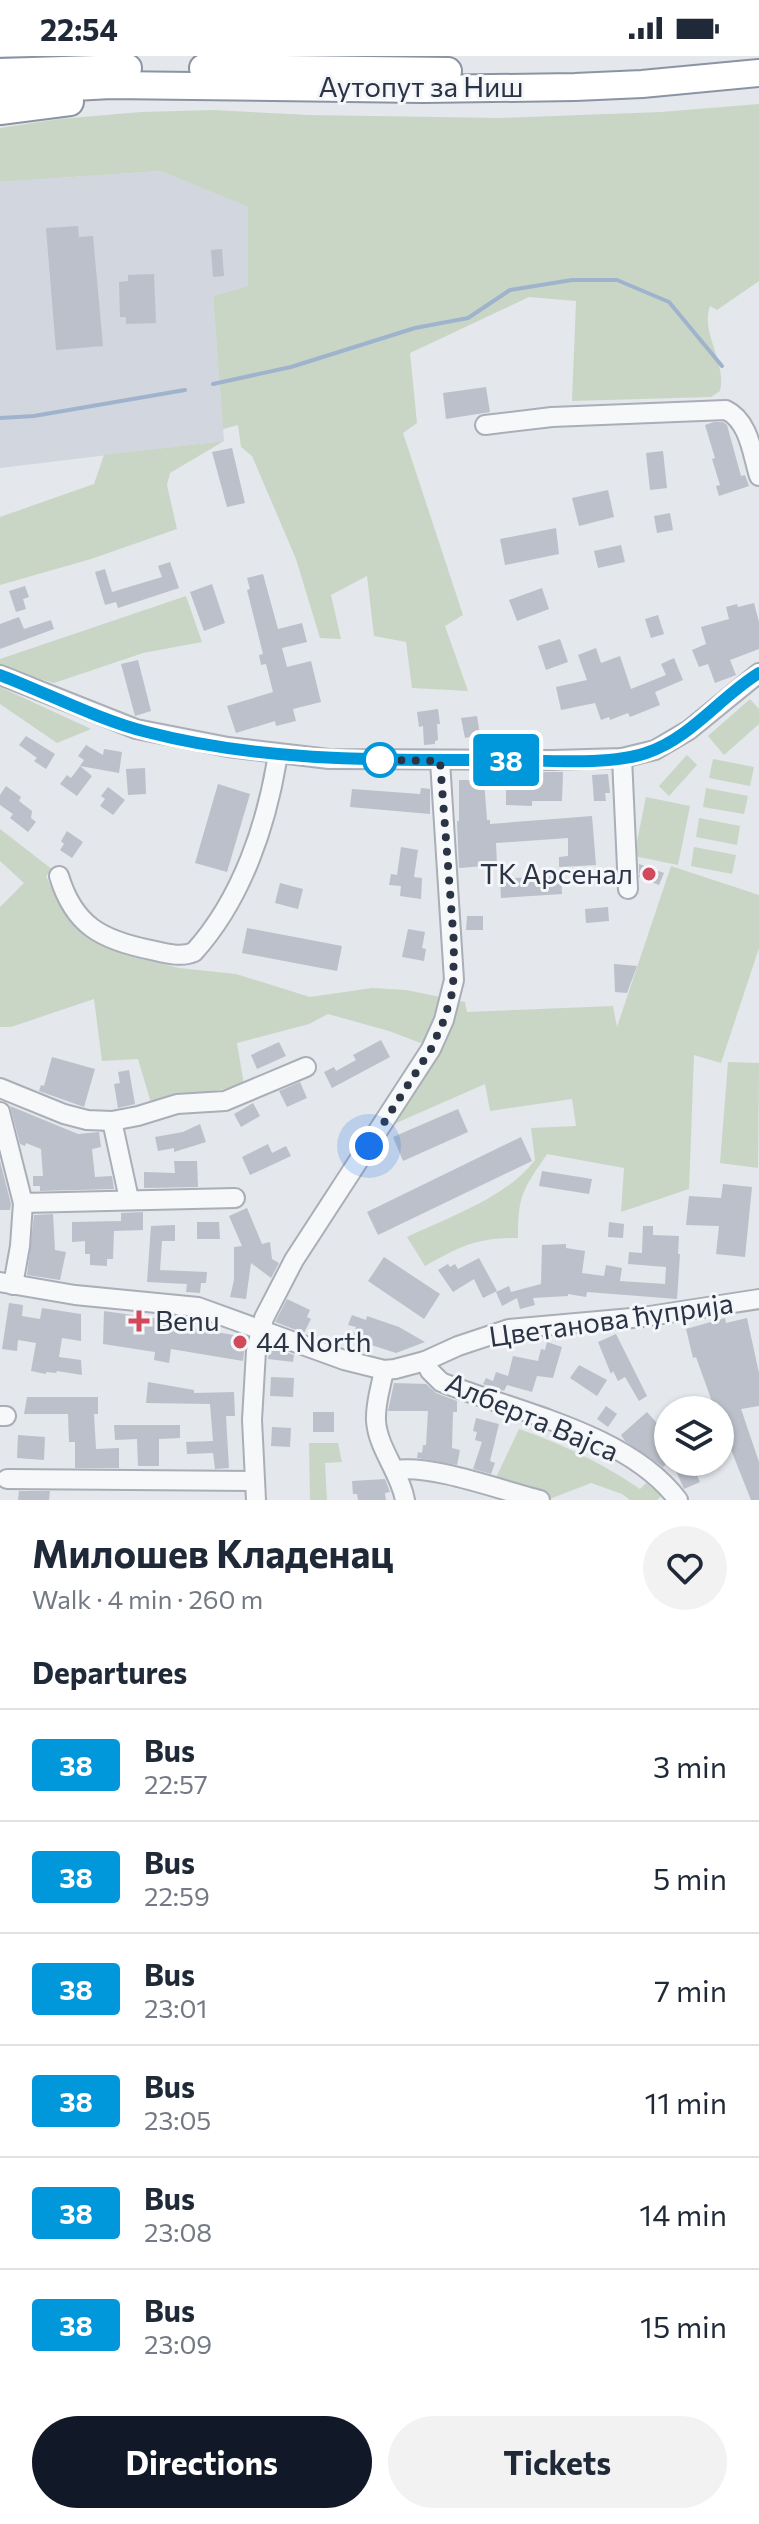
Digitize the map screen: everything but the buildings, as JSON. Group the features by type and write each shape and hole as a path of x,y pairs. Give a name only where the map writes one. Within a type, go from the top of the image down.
{"highway":[{"path":"20,56 84,77"},
{"name":"Аутопут за Ниш","path":"84,77 524,72 678,65 759,56"},
{"path":"0,72 84,77"},
{"name":"Аутопут за Ниш","path":"84,77 192,85 408,89 642,84 759,73"},
{"path":"0,91 84,77"},
{"path":"0,111 146,97 192,85"}],"street":[{"path":"485,425 552,417 726,410 737,417 745,429 759,476"},
{"path":"0,675 143,731 278,754 329,759 440,761 622,758 642,754 677,738 759,673"},
{"path":"59,876 73,909 99,933 125,945 185,955 194,952 247,867 262,825 278,754"},
{"path":"622,758 628,889"},
{"path":"7,1479 255,1491 252,1420 256,1351 261,1329 294,1260 435,1041 444,1020 454,980 440,761"},
{"path":"0,1088 64,1114 87,1120 112,1121 177,1104 225,1101 306,1067"},
{"path":"0,1112 23,1203 20,1246 7,1283"},
{"path":"112,1121 129,1199"},
{"path":"23,1203 235,1198"},
{"name":"Цветанова ћуприја","path":"7,1283 75,1295 198,1307 344,1360 384,1370 425,1361 503,1330 643,1317 759,1299"},
{"name":"Алберта Вајса","path":"425,1361 441,1382 562,1424 631,1458 661,1478 678,1500"},
{"path":"384,1370 376,1421 405,1500"},
{"path":"396,1470 409,1469 447,1476 540,1500"}],"shaded area":[{"path":"160,171 248,207 248,286 213,296 224,441 0,468 0,182"}],"green space":[{"path":"759,104 759,281 717,310 710,306 708,327 720,369 720,391 711,397 572,401 576,301 529,297 410,353 417,423 403,433 463,615 445,626 468,691 412,688 406,642 374,636 367,576 331,595 341,639 320,638 296,559 252,456 241,447 238,425 223,429 213,296 248,286 248,207 160,171 0,182 0,128 59,119 213,110 499,118 661,112"},
{"path":"224,441 170,473 167,485 177,529 91,559 0,585 0,517 94,484 104,455"},
{"path":"186,596 202,642 143,653 54,683 0,667 0,659"},
{"path":"0,687 91,729 57,743 0,704"},
{"path":"750,699 759,709 759,724 724,755 708,736"},
{"path":"687,755 697,765 669,796 659,786"},
{"path":"713,759 754,767 750,786 709,778"},
{"path":"706,788 748,796 744,814 703,807"},
{"path":"646,797 690,806 678,865 634,856"},
{"path":"699,818 740,826 737,845 696,837"},
{"path":"0,829 53,870 46,876 61,908 73,924 95,942 129,956 179,968 236,974 310,997 372,988 406,990 465,1002 467,1012 613,1006 617,1027 671,866 759,895 759,948 721,1063 694,1055 689,1189 621,1212 624,1168 547,1154 524,1193 519,1211 518,1238 469,1244 425,1266 407,1237 477,1205 509,1185 535,1160 531,1128 576,1126 572,1099 490,1111 485,1084 394,1124 439,1050 389,1031 328,1014 309,1024 237,1043 244,1085 151,1103 138,1059 102,1061 94,999 11,1027 0,1027 0,907 24,883 0,861"},
{"path":"694,847 736,855 732,874 691,866"},
{"path":"728,1062 759,1063 758,1168 720,1163"},
{"path":"519,1429 581,1455 640,1489 646,1483 662,1495 657,1500 630,1500 591,1483 547,1500 491,1488"},
{"path":"309,1443 338,1443 342,1462 325,1463 327,1500 310,1500"}],"waterway":[{"path":"213,384 291,367 415,328 468,318 510,290 572,280 617,280 669,302 722,366"},
{"path":"0,418 34,416 185,390"}],"bus line":[{"name":"38","path":"0,675 136,729 218,746 329,759 524,760 622,758 655,750 689,730 759,673"}],"place":[{"name":"ТК Арсенал","path":"649,874"},
{"name":"Benu","path":"139,1321"},
{"name":"44 North","path":"240,1342"}],"route":[{"path":"369,1146 435,1041 452,996 454,980 440,761 380,760"}]}
